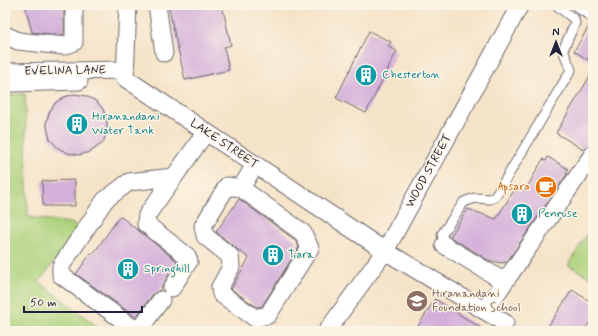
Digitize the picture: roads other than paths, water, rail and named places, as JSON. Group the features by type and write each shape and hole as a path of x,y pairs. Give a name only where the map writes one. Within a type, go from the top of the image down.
{"street":[{"path":"5,35 18,42 64,46 74,42 74,9 76,5"},
{"path":"5,84 47,73 125,74 128,5"},
{"path":"157,5 164,53"},
{"name":"WOOD STREET","path":"327,331 384,251 520,5"},
{"path":"580,5 593,12"},
{"name":"EVELINA LANE","path":"5,72 47,73"},
{"name":"LAKE STREET","path":"125,74 206,132 384,251 505,323"},
{"path":"173,177 129,182 105,200 61,266 61,275 133,328 141,327 167,294 190,261 187,256 146,224 147,215 206,132"},
{"path":"484,310 593,154"},
{"path":"241,188 255,165"},
{"path":"227,186 241,188 303,233 310,248 268,315 255,318 221,294 220,287 231,267 230,256 205,236 203,226 227,186"},
{"path":"444,244 505,282"}],"lane":[{"path":"444,244 442,234 464,202 474,198 490,199 495,197 571,70 563,50 575,23 574,19 556,5"}],"place":[{"name":"Chesterton","path":"366,75"},
{"name":"Hiranandani Water Tank","path":"77,124"},
{"name":"Apsara","path":"546,187"},
{"name":"Penrose","path":"522,214"},
{"name":"Tiara","path":"273,255"},
{"name":"Springhill","path":"128,269"},
{"name":"Hiranandani Foundation School","path":"417,301"}]}
